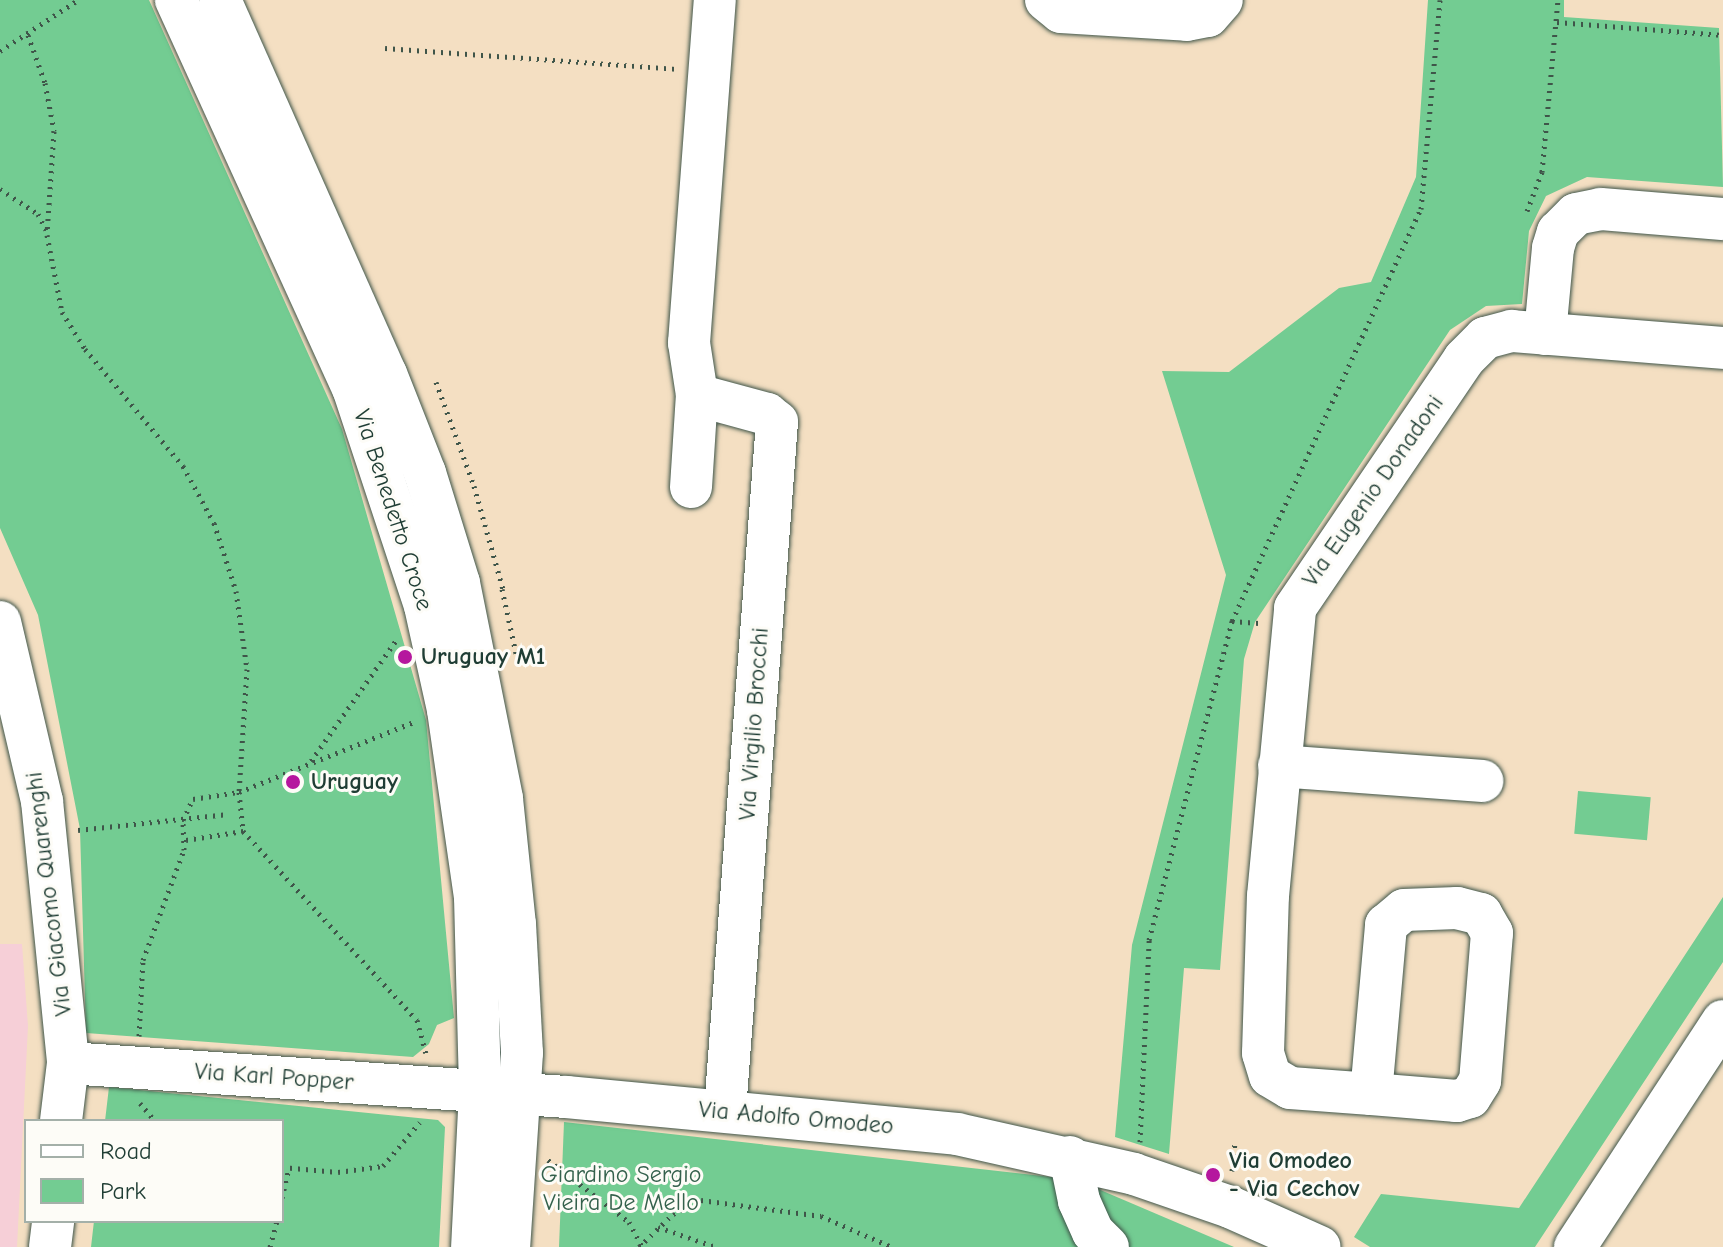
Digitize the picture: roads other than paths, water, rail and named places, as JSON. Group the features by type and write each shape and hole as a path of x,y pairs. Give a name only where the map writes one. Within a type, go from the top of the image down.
{"street":[{"name":"Via Benedetto Croce","path":"176,0 353,388 409,549 448,710 464,810 478,959 500,1092 509,1247"},
{"name":"Via Benedetto Croce","path":"220,0 386,374 425,473 459,583 502,799 515,924 500,1092 472,1247"},
{"path":"691,487 697,395 689,343 715,0"},
{"path":"1046,0 1061,12 1187,20 1208,16 1222,0"},
{"path":"1545,334 1553,248 1558,232 1576,214 1601,209 1723,219"},
{"name":"Via Eugenio Donadoni","path":"1371,1094 1290,1088 1270,1076 1264,1066 1268,896 1289,633 1307,586 1464,359 1499,333 1723,348"},
{"name":"Via Virgilio Brocchi","path":"697,395 767,414 777,422 725,1111"},
{"name":"Via Giacomo Quarenghi","path":"0,622 42,801 68,1063 61,1119"},
{"path":"1279,766 1482,781"},
{"path":"1415,908 1481,914 1488,921 1493,944 1477,1090 1457,1101 1371,1094 1386,925 1404,910 1415,908"},
{"path":"1575,1247 1723,1021"},
{"name":"Via Karl Popper","path":"68,1063 500,1092"},
{"name":"Via Adolfo Omodeo","path":"500,1092 957,1134 1070,1157 1230,1207 1320,1247"},
{"path":"1070,1157 1079,1201 1093,1232 1108,1247"},
{"path":"50,1247 53,1223"}],"place":[{"name":"Uruguay M1","path":"405,657"},
{"name":"Uruguay","path":"293,782"},
{"name":"Via Omodeo - Via Cechov","path":"1213,1175"}],"park label":[{"name":"Giardino Sergio Vieira De Mello","path":"621,1189"}]}
